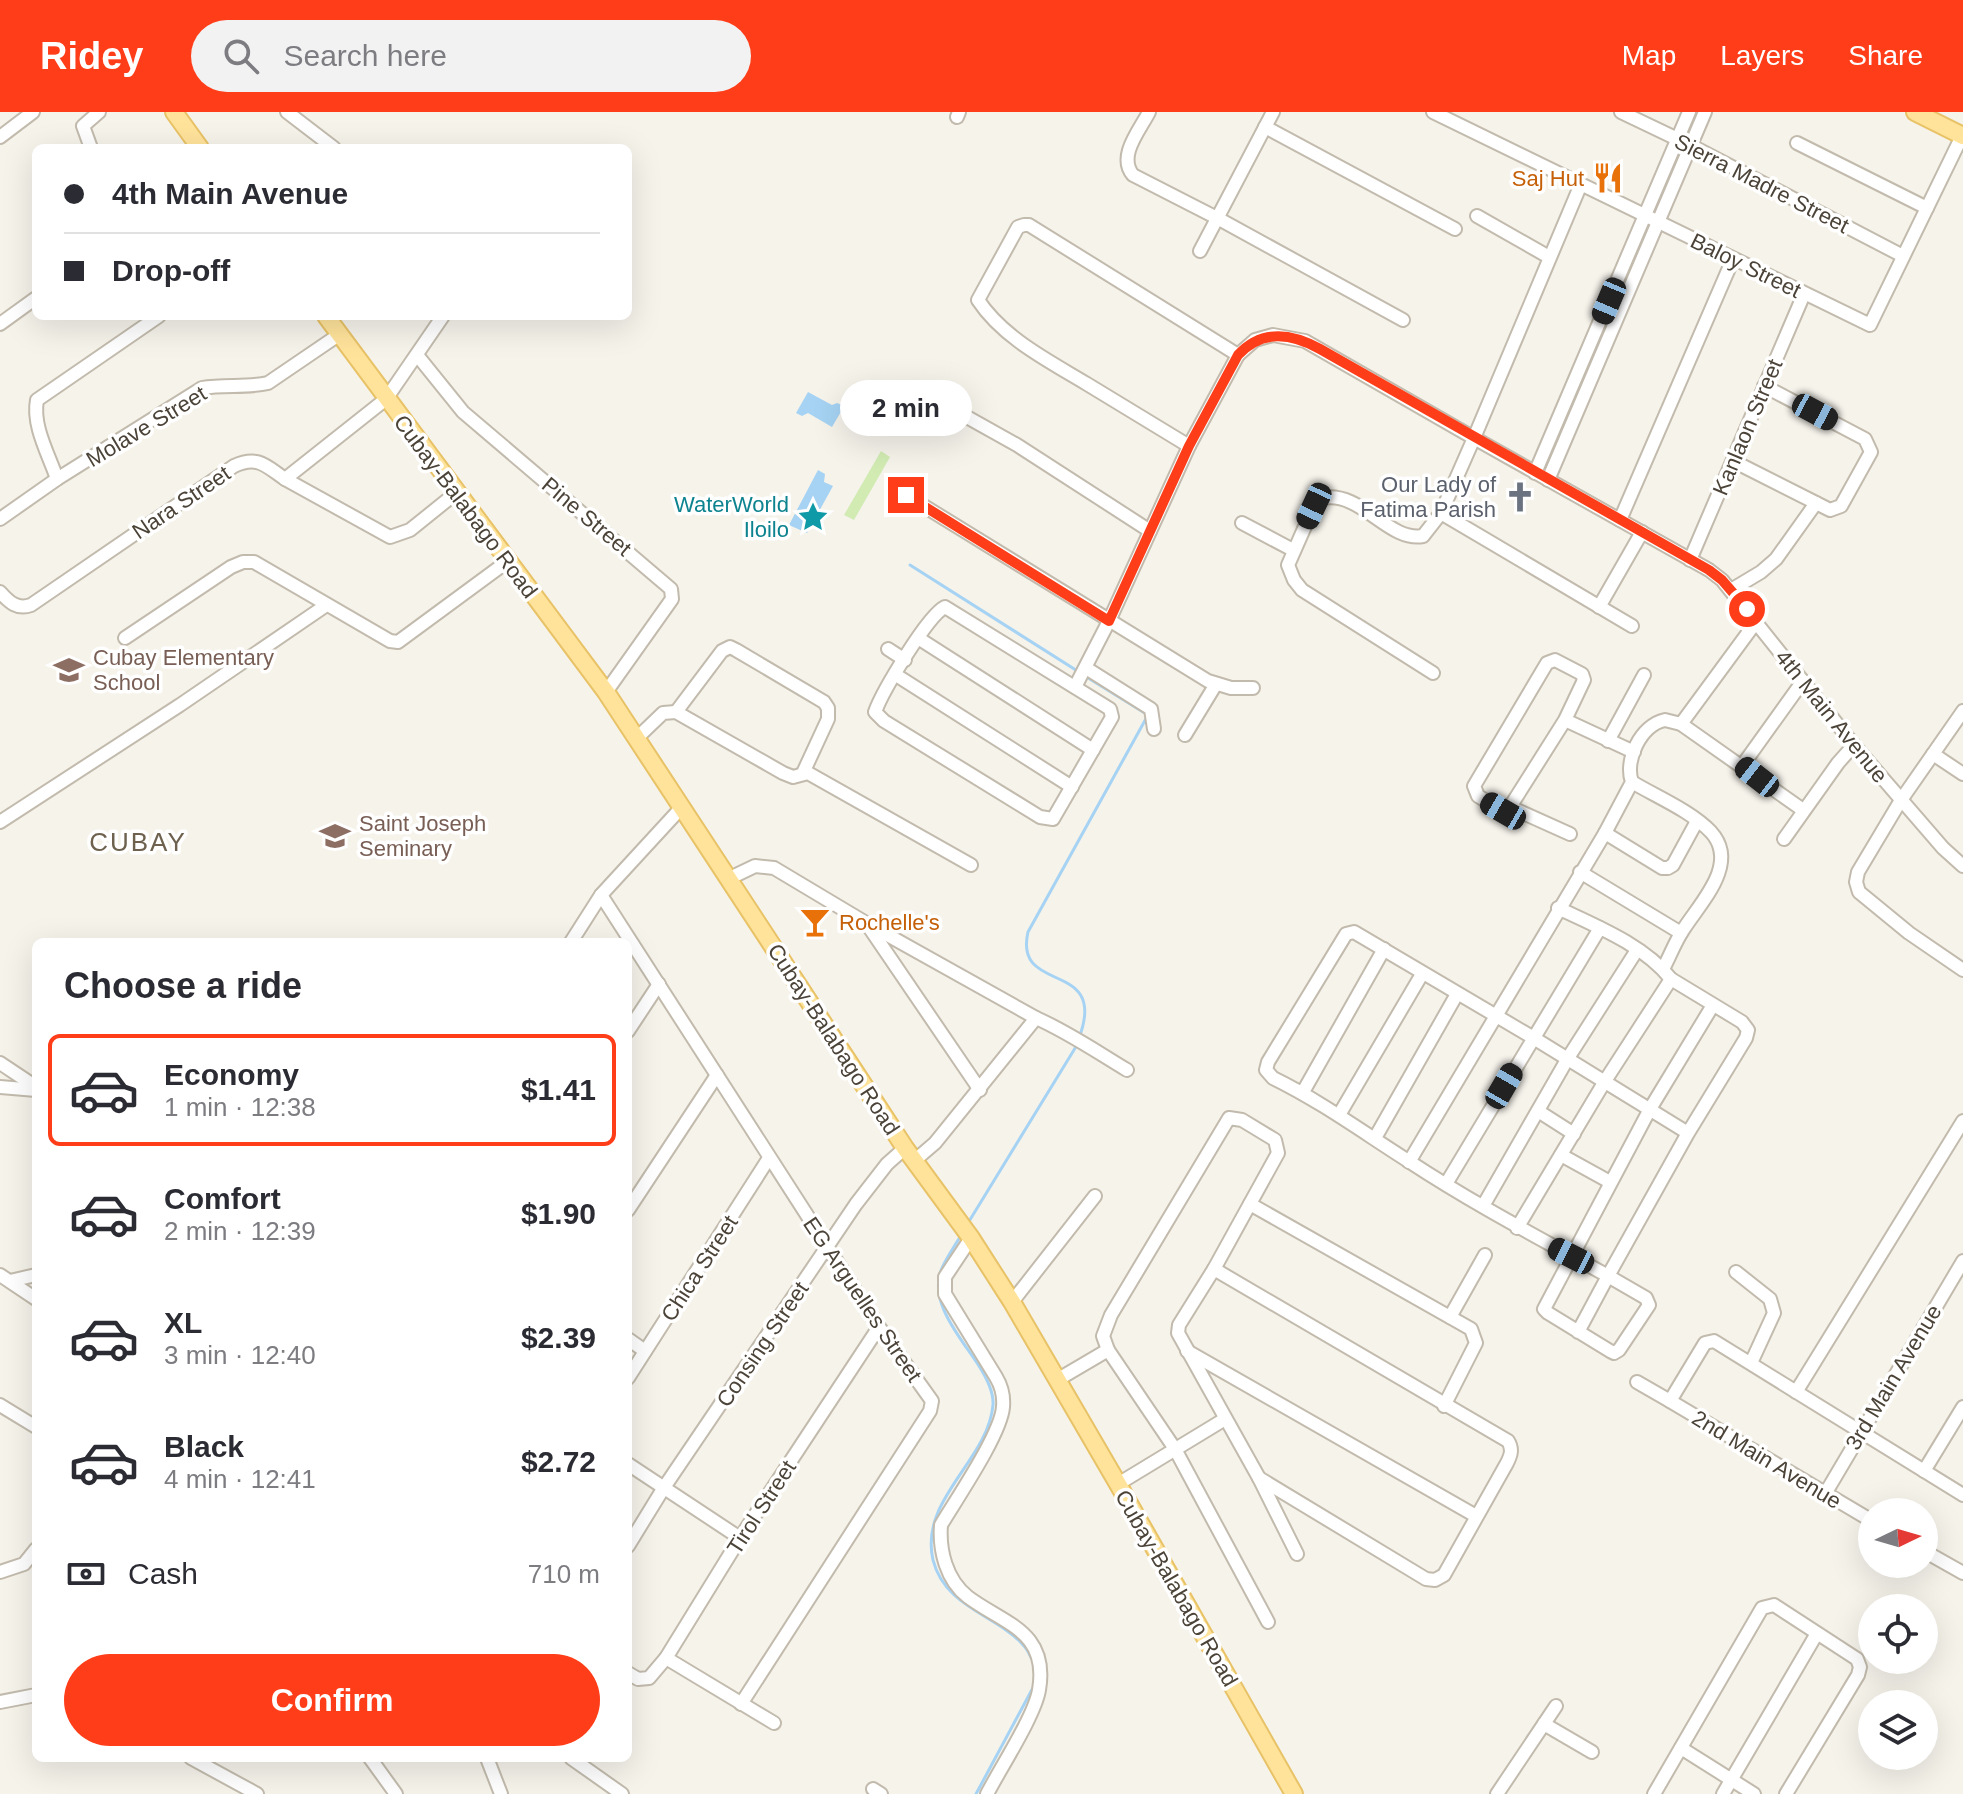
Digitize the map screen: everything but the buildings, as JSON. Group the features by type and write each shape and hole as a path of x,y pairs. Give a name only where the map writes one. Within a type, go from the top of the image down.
{"main road":[{"path":"174,112 197,144"},
{"path":"1915,112 1963,136"},
{"path":"1941,112 1963,125"},
{"name":"Cubay-Balabago Road","path":"329,320 638,737 681,808 909,1154 1012,1302 1294,1794"}],"street":[{"path":"0,137 33,112"},
{"path":"90,144 83,126 99,112"},
{"path":"287,112 329,144"},
{"path":"1149,112 1128,151 1128,169 1146,182 1403,320"},
{"path":"1200,251 1273,112"},
{"name":"Baloy Street","path":"1433,112 1870,325 1963,136"},
{"name":"Sierra Madre Street","path":"1621,112 1903,256"},
{"path":"1535,473 1689,112"},
{"path":"1548,480 1705,112"},
{"path":"1265,127 1455,229"},
{"path":"1797,143 1927,208"},
{"path":"1433,673 1302,590 1289,569 1293,550 1314,506 1323,498 1342,497 1406,535 1423,536 1441,513 1581,184"},
{"path":"1477,216 1549,257"},
{"path":"1081,676 1189,446 1238,355 1029,225 1018,227 978,300 985,310 1023,343 1189,446"},
{"path":"1620,520 1733,259"},
{"name":"Kanlaon Street","path":"1690,560 1804,294"},
{"path":"0,324 32,301"},
{"path":"57,479 38,424 35,411 37,400 153,320"},
{"path":"285,479 386,399 439,320"},
{"name":"Molave Street","path":"0,519 57,479 202,388 268,383 340,334"},
{"name":"4th Main Avenue","path":"1238,355 1246,346 1263,337 1289,336 1305,341 1709,570 1731,590 1901,800 1963,866"},
{"name":"Pine Street","path":"417,355 463,412 671,589 672,599 606,692"},
{"path":"1733,461 1830,510 1841,506 1871,452 1865,439 1764,386"},
{"path":"949,407 1017,445 1150,531"},
{"name":"Nara Street","path":"0,592 11,604 31,605 234,466 253,460 390,537 410,530 456,493"},
{"path":"906,495 1184,667 1216,684 1253,688"},
{"path":"1731,590 1776,559 1816,503"},
{"path":"1441,513 1632,626"},
{"path":"1242,523 1293,550"},
{"path":"1599,607 1642,532"},
{"path":"125,638 231,567 254,562 325,606 390,641 398,642 508,561"},
{"path":"3,815 180,705 325,606"},
{"path":"1081,676 1112,714 1054,818 1048,820 884,721 875,712 918,638 940,609 949,609 1151,709 1154,729"},
{"path":"1681,724 1756,622"},
{"path":"918,638 1093,750"},
{"path":"676,712 722,651 730,647 824,702 828,708 828,719 803,773"},
{"path":"888,649 905,660"},
{"path":"1555,660 1582,674 1584,680 1565,720 1510,807 1503,811 1478,796 1474,786 1547,663 1555,660"},
{"path":"896,675 1072,787"},
{"path":"1608,741 1644,675"},
{"path":"1742,766 1803,681"},
{"path":"1185,735 1216,684"},
{"path":"1963,711 1901,800 1858,872 1856,882 1859,892 1909,933 1963,970"},
{"path":"638,737 663,713 676,712 783,773 793,777 808,773 971,865"},
{"path":"1565,720 1634,752"},
{"path":"1409,1162 1605,833 1632,782 1628,767 1645,733 1659,721 1681,724 1803,810"},
{"path":"1784,839 1854,745"},
{"path":"1933,754 1963,774"},
{"path":"1517,1228 1667,974 1681,933 1716,881 1720,869 1721,854 1712,833 1632,782"},
{"path":"1510,807 1570,834"},
{"path":"574,938 601,895 681,808"},
{"path":"1605,833 1662,868 1668,868 1673,865 1697,821"},
{"path":"730,878 755,866 774,868 866,923 1036,1018 1069,1033 1127,1070"},
{"path":"1580,872 1681,933"},
{"name":"EG Arguelles Street","path":"601,895 629,938"},
{"path":"1558,908 1637,950 1667,974 1747,1026 1748,1034 1688,1133 1578,1332"},
{"path":"866,923 980,1090"},
{"path":"1446,1184 1600,928"},
{"path":"1688,1133 1650,1109 1568,1058 1354,932 1346,934 1266,1070 1517,1228 1571,1256 1608,1276 1646,1298 1649,1305 1614,1353 1544,1309 1571,1256 1610,1182 1650,1109 1713,1005"},
{"name":"EG Arguelles Street","path":"632,943 879,1327 932,1401 932,1406 741,1704"},
{"path":"1303,1092 1384,949"},
{"path":"1483,1206 1568,1058 1637,950"},
{"path":"1339,1115 1422,974"},
{"path":"632,1025 659,984"},
{"path":"1375,1138 1457,994"},
{"name":"Consing Street","path":"632,1539 663,1489 871,1184 909,1154 935,1143 1036,1018"},
{"path":"0,1063 32,1085"},
{"path":"632,1204 717,1075"},
{"path":"0,1087 32,1088"},
{"path":"1538,1111 1574,1134"},
{"path":"1268,1622 1175,1449 1108,1350 1103,1336 1104,1327 1229,1118 1242,1120 1275,1140 1278,1146 1275,1158 1214,1269 1179,1325 1178,1333 1259,1478 1297,1554"},
{"path":"1796,1392 1963,1121"},
{"path":"1561,1155 1610,1182"},
{"name":"Chica Street","path":"632,1372 769,1158"},
{"path":"1012,1302 1095,1196"},
{"path":"1250,1204 1471,1329 1476,1343 1444,1406"},
{"path":"964,1229 945,1277 945,1294 1002,1387 1004,1406 998,1428 941,1525 940,1543 946,1566 959,1588 1012,1623 1031,1640 1040,1679 1036,1703 987,1794"},
{"path":"1450,1317 1485,1255"},
{"name":"3rd Main Avenue","path":"1825,1494 1963,1261"},
{"path":"1214,1269 1508,1441 1511,1446 1511,1455 1444,1575 1435,1580 1426,1579 1259,1478"},
{"path":"1736,1272 1770,1299 1773,1306 1774,1313 1751,1363"},
{"path":"5,1278 32,1275"},
{"path":"5,1278 32,1296"},
{"name":"Tirol Street","path":"633,1676 652,1676 666,1658 740,1538 879,1327"},
{"name":"2nd Main Avenue","path":"1858,1513 1670,1401 1705,1343 1714,1341 1963,1495"},
{"path":"632,1342 645,1351"},
{"path":"1057,1380 1108,1350"},
{"path":"1186,1350 1476,1516"},
{"path":"1637,1382 1670,1401"},
{"path":"0,1405 32,1425"},
{"path":"1924,1471 1963,1407"},
{"path":"1118,1484 1225,1419"},
{"path":"632,1467 740,1538"},
{"path":"1,1569 24,1564 32,1554"},
{"path":"1938,1559 1963,1573"},
{"path":"1654,1794 1762,1608 1774,1605 1857,1659 1860,1667 1786,1794"},
{"path":"1723,1794 1816,1635"},
{"path":"666,1658 774,1723"},
{"path":"0,1702 32,1696"},
{"path":"1504,1792 1556,1706"},
{"path":"1544,1724 1592,1752"},
{"path":"1681,1748 1754,1794"},
{"path":"198,1762 257,1794"},
{"path":"373,1762 396,1794"},
{"path":"489,1762 501,1794"},
{"path":"577,1762 622,1794"}],"green space":[{"path":"881,451 890,457 854,520 844,515"}],"water":[{"path":"808,392 832,405 842,405 832,427 808,413 802,416 796,413"},
{"path":"818,470 825,474 824,482 833,486 807,533 789,525"}],"waterway":[{"path":"910,565 1079,672"},
{"path":"1079,1038 1085,1013 1082,997 1072,986 1034,964 1027,952 1028,932 1148,715 1085,676"},
{"path":"968,1223 1077,1045"},
{"path":"960,1237 942,1268 939,1294 948,1320 987,1379 993,1405 980,1444 936,1518 931,1538 933,1560 939,1576 949,1589 960,1600 1013,1635 1033,1661"},
{"path":"976,1794 1035,1684"}],"place":[{"name":"Saj Hut","path":"1608,178"},
{"name":"Our Lady of Fatima Parish","path":"1520,497"},
{"name":"WaterWorld Iloilo","path":"813,517"},
{"name":"Cubay Elementary School","path":"69,670"},
{"name":"Saint Joseph Seminary","path":"335,836"},
{"name":"Rochelle's","path":"815,922"}],"district":[{"name":"CUBAY","path":"138,842"}],"route":[{"path":"906,495 1109,621 1189,446 1238,355 1246,346 1263,337 1289,336 1320,349 1709,570 1747,609"}]}
